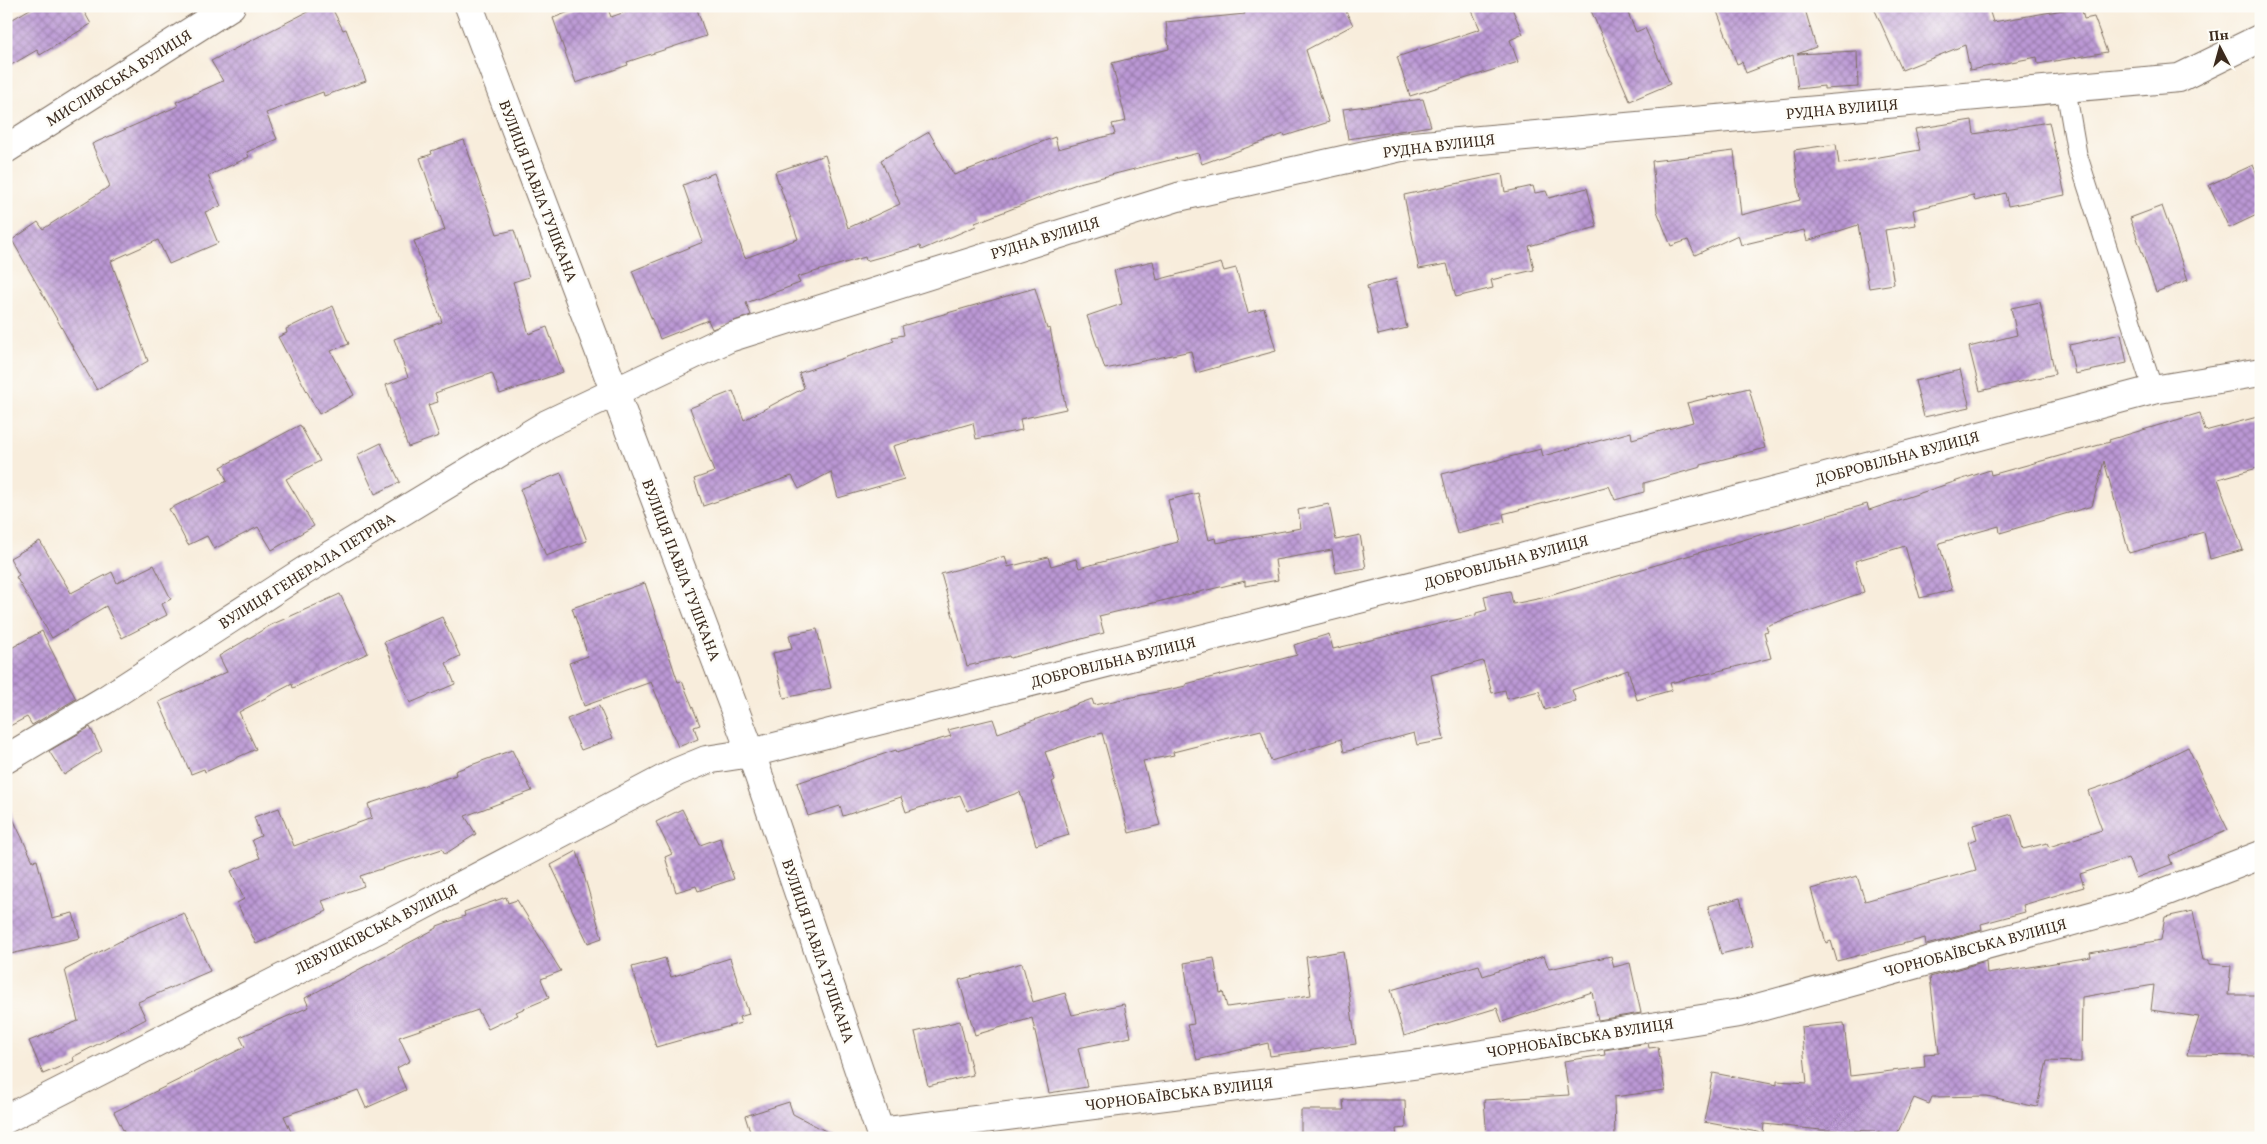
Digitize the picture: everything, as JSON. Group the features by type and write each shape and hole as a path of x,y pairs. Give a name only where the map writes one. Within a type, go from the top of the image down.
{"street":[{"name":"МИСЛИВСЬКА ВУЛИЦЯ","path":"6,149 231,6"},
{"name":"ВУЛИЦЯ ПАВЛА ТУШКАНА","path":"469,6 751,753 881,1135"},
{"name":"РУДНА ВУЛИЦЯ","path":"614,394 730,338 1178,197 1401,147 2066,90 2179,78 2261,38"},
{"name":"ДОБРОВІЛЬНА ВУЛИЦЯ","path":"751,753 1517,559 2152,390 2261,372"},
{"name":"ВУЛИЦЯ ГЕНЕРАЛА ПЕТРІВА","path":"6,759 105,700 304,571 539,429 614,394"},
{"name":"ЛЕВУШКІВСЬКА ВУЛИЦЯ","path":"6,1119 392,922 677,772 706,760 751,753"},
{"name":"ЧОРНОБАЇВСЬКА ВУЛИЦЯ","path":"881,1135 1420,1064 1739,1013 2132,905 2261,855"}],"lane":[{"path":"2066,90 2077,154 2152,390"}],"building":[{"path":"35,6 81,6 91,24 40,55 37,50 6,68 6,23"},
{"path":"319,6 331,6 343,30 346,29 366,81 324,96 323,92 266,113 277,139 247,152 249,157 208,176 221,206 205,212 218,243 169,264 158,240 111,261 148,361 97,390 12,240 38,222 43,229 110,186 92,144 178,106 176,102 223,81 211,61"},
{"path":"585,6 607,6 611,17 642,6 696,6 706,36 627,62 628,65 576,83 553,18"},
{"path":"1241,6 1343,6 1353,25 1306,50 1329,122 1285,136 1284,134 1202,164 1198,153 1079,183 975,223 976,226 921,250 920,246 866,261 865,257 797,277 800,283 746,303 751,315 712,329 708,320 660,339 632,271 703,242 683,185 714,173 745,258 798,239 775,172 825,155 848,228 900,204 881,160 929,132 954,175 1055,137 1058,149 1115,134 1112,124 1126,121 1112,63 1169,49 1166,22 1245,14"},
{"path":"1470,6 1511,6 1523,34 1510,40 1518,62 1410,96 1397,57 1480,29"},
{"path":"1589,6 1625,6 1636,32 1645,28 1670,84 1630,101"},
{"path":"1715,6 1804,6 1816,47 1797,54 1857,51 1858,87 1824,89 1824,86 1798,89 1793,55 1746,73 1742,62 1737,64"},
{"path":"1873,6 1988,6 1993,22 2081,7 2084,19 2094,17 2107,52 2038,64 2037,57 1970,70 1965,45 1902,70"},
{"path":"1423,99 1431,126 1348,139 1343,109"},
{"path":"1972,120 1974,134 2049,122 2065,195 2008,206 2005,193 1975,201 1973,195 1913,210 1916,225 1885,230 1894,284 1869,288 1858,225 1807,241 1804,230 1741,245 1738,235 1695,255 1688,240 1671,246 1657,211 1652,161 1734,151 1741,215 1800,200 1794,150 1836,144 1839,164 1920,150 1915,129"},
{"path":"464,140 497,234 514,230 529,277 513,282 529,334 547,327 563,372 500,394 492,373 435,393 438,402 428,405 439,436 408,447 386,385 408,377 394,339 442,322 414,241 445,230 420,158 432,154 431,151"},
{"path":"2253,165 2261,183 2261,213 2229,228 2209,185"},
{"path":"1502,174 1505,192 1533,186 1535,193 1546,191 1549,198 1587,188 1597,227 1529,246 1534,270 1491,280 1493,288 1456,297 1447,264 1419,269 1404,195"},
{"path":"2162,206 2188,280 2156,292 2130,218"},
{"path":"1153,261 1157,280 1221,263 1224,271 1236,268 1248,313 1264,308 1276,351 1196,373 1191,351 1105,369 1087,316 1122,304 1114,270"},
{"path":"1396,279 1407,328 1378,335 1367,286"},
{"path":"1035,288 1047,329 1050,328 1066,409 1020,419 1022,430 976,439 973,423 893,446 904,479 838,498 831,472 799,489 792,476 703,506 694,479 714,472 690,408 733,391 744,420 804,388 799,373 894,341 892,337 904,335 902,326"},
{"path":"2040,302 2055,374 1980,391 1969,347 2017,335 2011,308"},
{"path":"333,306 349,344 331,351 354,395 319,414 278,337 287,333 286,329"},
{"path":"2121,334 2127,363 2075,374 2069,345"},
{"path":"1960,370 1970,407 1924,417 1915,381"},
{"path":"1749,388 1765,448 1644,483 1644,492 1615,500 1609,486 1503,514 1505,522 1457,534 1442,474 1541,449 1543,456 1631,432 1632,439 1693,422 1687,403"},
{"path":"2200,413 2205,431 2261,416 2261,467 2218,479 2243,550 2210,559 2204,532 2129,553 2104,461 2092,506 2000,533 1999,526 1939,543 1952,590 1920,598 1905,546 1855,561 1864,592 1766,626 1768,631 1764,632 1771,658 1670,683 1672,690 1637,700 1628,670 1572,690 1576,701 1545,710 1539,691 1507,699 1505,690 1492,693 1483,661 1431,675 1444,740 1417,745 1414,733 1344,752 1341,739 1271,761 1261,730 1173,752 1174,755 1143,761 1160,825 1129,833 1102,733 1045,752 1055,780 1052,782 1069,835 1036,845 1020,792 967,811 960,795 906,812 901,797 843,816 840,806 808,816 797,783 896,750 897,752 951,736 948,730 993,719 998,733 1092,699 1094,705 1186,686 1186,684 1297,655 1294,645 1329,634 1333,649 1476,615 1476,613 1487,610 1484,596 1510,591 1513,604 1542,598 1867,504 1869,510 1990,470 1991,475 2110,442 2109,440"},
{"path":"300,425 320,461 286,479 314,526 272,550 258,527 214,549 207,536 188,545 169,509 227,481 221,467"},
{"path":"381,443 400,482 375,494 357,455"},
{"path":"561,473 587,541 546,556 520,489"},
{"path":"1198,493 1209,540 1215,538 1216,543 1301,528 1298,510 1329,504 1336,540 1360,535 1366,568 1336,573 1332,550 1275,560 1278,580 1245,586 1245,581 1099,616 1104,633 1010,658 1009,656 967,666 941,574 1005,556 1008,567 1048,557 1051,566 1076,559 1079,568 1178,542 1168,500"},
{"path":"40,541 71,593 112,572 117,583 154,565 171,599 162,604 167,615 122,638 106,606 52,638 16,577 19,575 10,558"},
{"path":"645,583 678,682 682,681 700,725 694,727 698,739 678,747 651,682 584,706 569,663 588,656 572,608"},
{"path":"340,594 368,653 293,688 292,684 239,712 256,749 205,772 204,769 191,774 159,702 227,672 219,656 271,625"},
{"path":"442,617 460,656 446,663 455,684 410,703 384,642"},
{"path":"817,629 831,688 784,698 773,653 792,649 789,635"},
{"path":"42,631 76,699 32,725 27,717 6,728 6,651"},
{"path":"599,706 613,738 581,750 567,719"},
{"path":"90,727 102,751 64,775 49,751"},
{"path":"2188,747 2228,830 2169,856 2172,864 2136,878 2128,858 2080,874 2084,887 2023,905 2025,912 1981,924 1982,930 1926,945 1925,938 1837,961 1831,941 1826,943 1811,889 1857,876 1865,901 1976,870 1968,842 1977,839 1973,825 2012,814 2023,849 2047,843 2049,847 2102,830 2088,791 2123,779"},
{"path":"512,750 532,791 465,816 476,834 445,854 442,849 360,876 364,886 322,901 327,911 256,944 237,903 244,899 231,871 260,858 252,840 261,836 254,817 279,808 294,846 372,818 368,804 456,775 455,771"},
{"path":"6,804 33,861 37,860 52,918 73,913 80,938 6,955"},
{"path":"682,809 700,845 720,838 734,879 698,891 696,886 676,892 665,857 672,854 656,822"},
{"path":"577,851 602,938 588,943 551,865"},
{"path":"506,897 508,903 517,900 561,971 541,979 549,998 516,1012 518,1015 488,1029 478,1010 399,1037 410,1061 397,1068 406,1090 366,1108 358,1090 284,1116 294,1138 127,1138 114,1112 245,1047 240,1037 309,1007 305,998 437,928 437,926 465,916 464,912"},
{"path":"1740,898 1753,946 1721,954 1708,906"},
{"path":"2193,911 2203,960 2209,960 2209,964 2231,966 2228,995 2261,995 2261,1056 2187,1055 2199,1017 2151,1010 2154,985 2082,997 2081,1062 2047,1061 2037,1107 1987,1096 1932,1097 1929,1104 1914,1098 1895,1138 1874,1131 1821,1130 1764,1124 1763,1133 1704,1122 1713,1073 1777,1085 1777,1081 1807,1083 1801,1027 1844,1023 1850,1076 1925,1067 1924,1054 1939,1053 1930,977 1986,961 1987,974 2091,957 2090,953 2161,940 2165,917"},
{"path":"184,913 210,971 138,1002 146,1019 73,1057 74,1061 43,1074 29,1041 78,1021 65,970 134,934"},
{"path":"1343,951 1356,1044 1270,1056 1268,1043 1197,1060 1187,1025 1194,1024 1184,963 1214,958 1220,993 1223,992 1227,1007 1311,995 1306,957"},
{"path":"1544,956 1549,969 1611,956 1614,967 1630,963 1641,1013 1598,1020 1592,992 1502,1022 1497,1008 1404,1036 1391,990 1479,965 1483,976"},
{"path":"665,958 671,977 730,958 749,1014 739,1017 741,1023 656,1047 632,967"},
{"path":"1022,963 1033,1002 1065,993 1072,1015 1124,1004 1131,1037 1078,1048 1087,1087 1049,1093 1032,1018 975,1035 959,980"},
{"path":"960,1021 973,1075 928,1086 915,1032"},
{"path":"1648,1043 1649,1048 1658,1047 1665,1090 1614,1097 1615,1138 1487,1138 1484,1100 1569,1095 1564,1061 1605,1055 1604,1050"},
{"path":"1343,1100 1405,1100 1406,1128 1396,1129 1397,1138 1301,1138 1301,1110 1344,1110"},
{"path":"789,1102 793,1114 839,1138 752,1138 745,1116"}]}
